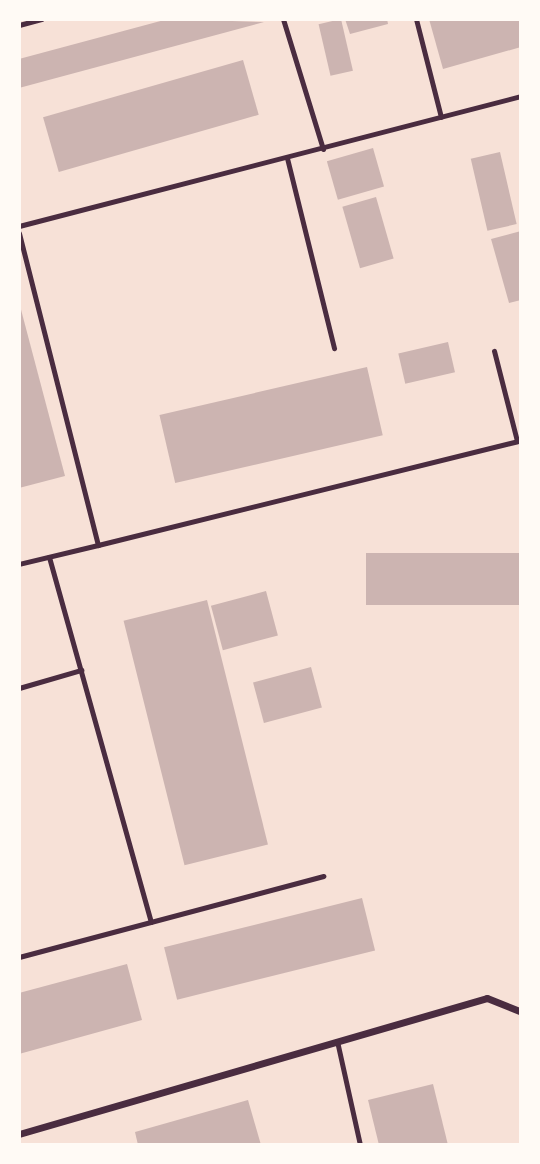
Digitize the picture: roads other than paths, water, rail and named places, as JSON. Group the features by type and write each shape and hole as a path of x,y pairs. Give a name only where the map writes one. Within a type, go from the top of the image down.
{"street":[{"path":"19,1133 487,998 520,1009"}],"lane":[{"path":"19,25 41,19"},
{"path":"283,19 323,149"},
{"path":"416,19 442,117"},
{"path":"19,226 521,96"},
{"path":"287,158 334,348"},
{"path":"19,233 98,545"},
{"path":"19,564 519,440 494,351"},
{"path":"49,557 151,922"},
{"path":"19,688 81,670"},
{"path":"19,957 323,876"},
{"path":"337,1041 360,1145"}]}
